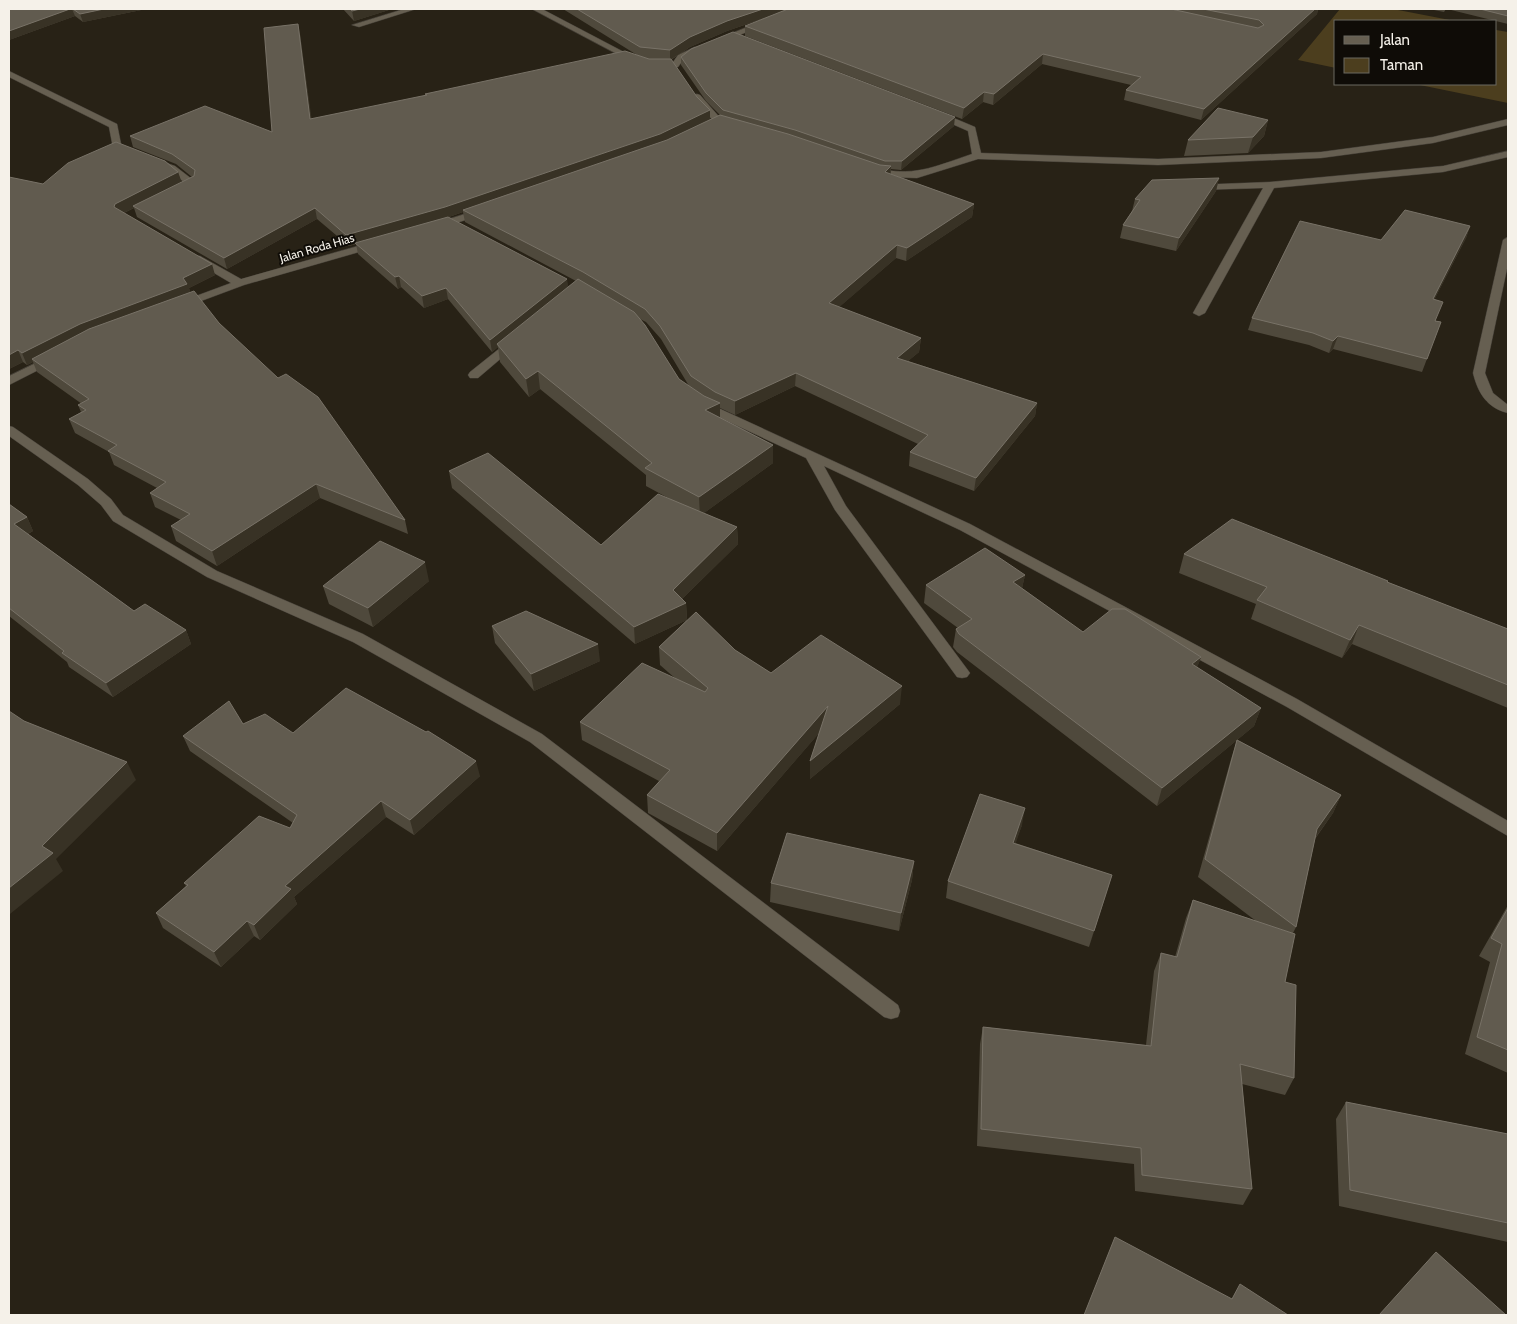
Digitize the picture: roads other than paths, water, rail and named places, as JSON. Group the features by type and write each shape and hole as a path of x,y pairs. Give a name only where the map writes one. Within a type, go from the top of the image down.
{"street":[{"path":"356,25 412,9"},
{"path":"536,9 613,50 644,62"},
{"path":"714,42 770,21"},
{"path":"731,35 749,42"},
{"path":"682,76 671,65 687,53 705,46"},
{"path":"9,74 114,126 116,146 172,168 192,183 175,192"},
{"path":"691,89 723,124 706,128"},
{"path":"930,111 972,129 977,156"},
{"path":"865,167 883,174 917,174 977,156 1158,162 1321,155 1433,140 1508,122"},
{"path":"1186,187 1270,185 1443,169 1508,154"},
{"path":"1199,314 1270,185"},
{"path":"422,231 496,206"},
{"path":"450,222 468,231"},
{"path":"1508,240 1479,373 1484,392 1498,405 1508,409"},
{"name":"Jalan Roda Hias","path":"169,310 240,283 384,242"},
{"path":"190,255 240,283"},
{"path":"474,375 527,332"},
{"path":"9,381 63,352"},
{"path":"691,398 710,410 965,527 1292,703 1508,829"},
{"path":"9,430 83,482 106,502 118,518 212,574 358,638 536,738 891,1011"},
{"path":"812,457 840,507 962,673"}]}
